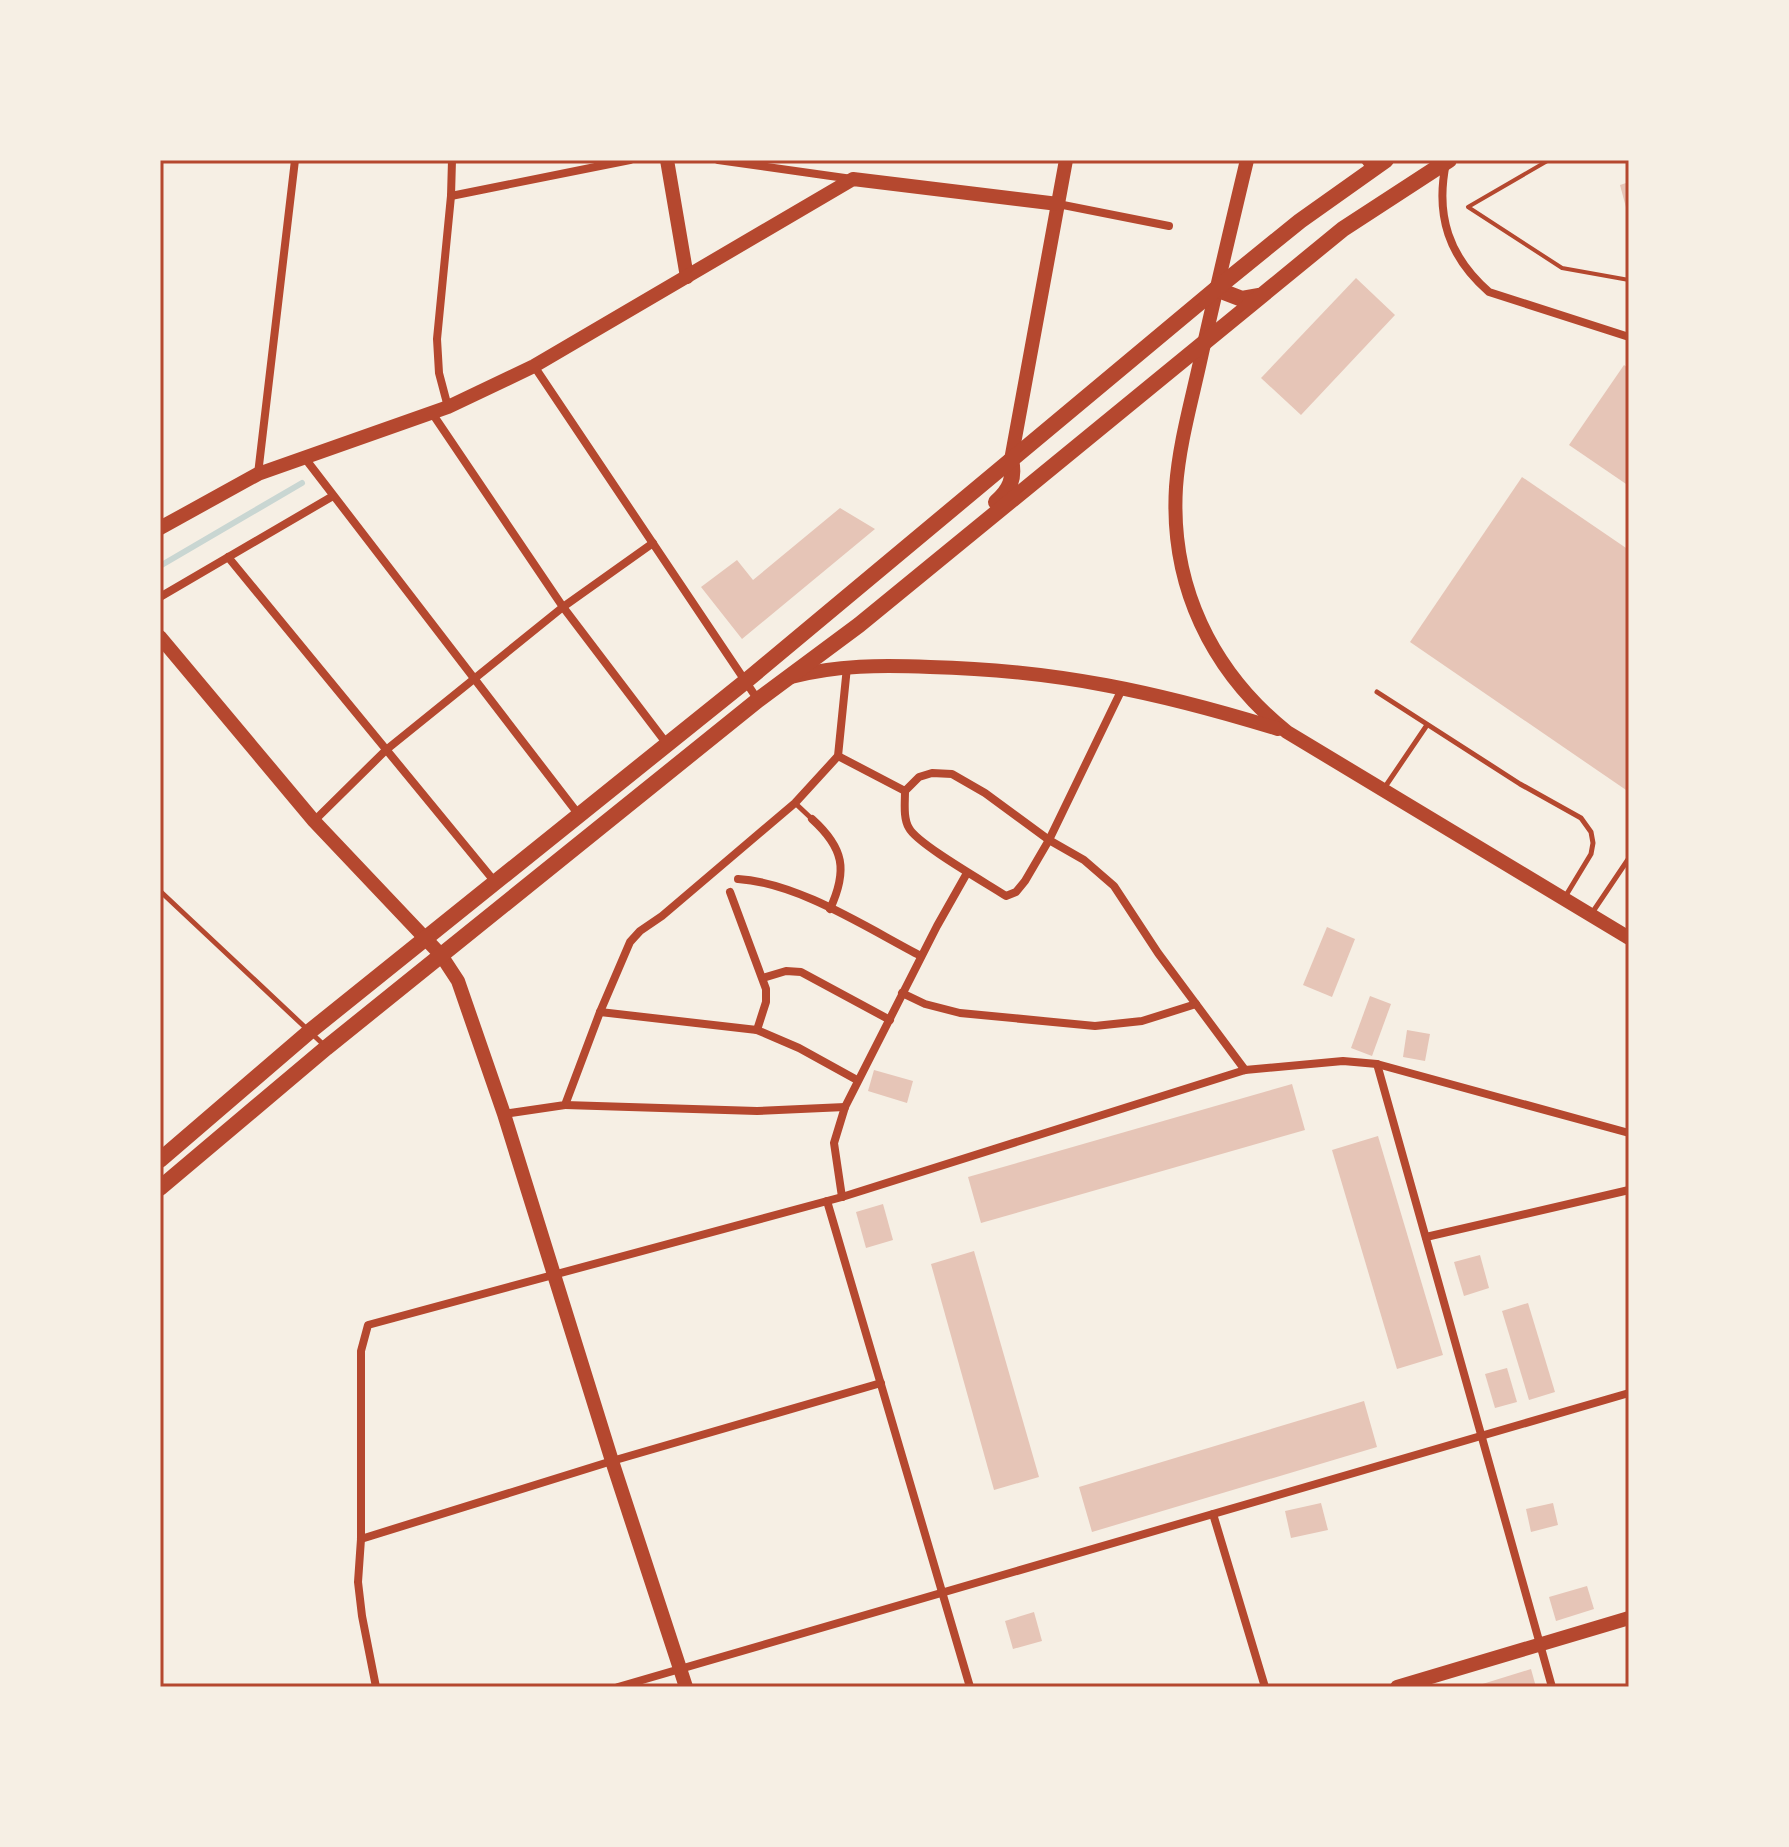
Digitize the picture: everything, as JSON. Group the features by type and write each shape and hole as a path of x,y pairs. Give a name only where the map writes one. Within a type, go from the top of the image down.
{"main road":[{"path":"160,1160 309,1032 746,681 1367,165 1386,160"},
{"path":"160,1188 326,1048 758,700 859,625 1343,229 1447,161"},
{"path":"1216,289 1242,299 1261,296"},
{"path":"859,625 881,596 1004,495 1013,475 1011,460"}],"street":[{"path":"258,474 295,160"},
{"path":"448,407 439,373 437,339 452,160"},
{"path":"451,196 630,160"},
{"path":"667,160 687,277"},
{"path":"718,160 763,163 853,179 1058,204 1169,226"},
{"path":"1011,460 1066,160"},
{"path":"1247,160 1204,342 1176,484 1175,520 1182,573 1198,617 1233,679 1265,714 1287,732 1629,938"},
{"path":"1447,161 1442,190 1445,222 1456,256 1473,278 1489,292 1629,337"},
{"path":"160,528 258,474 448,407 534,366 853,179"},
{"path":"534,366 758,700"},
{"path":"432,413 563,607 667,744"},
{"path":"303,457 579,815"},
{"path":"160,597 333,496"},
{"path":"314,821 386,750 563,607 653,543"},
{"path":"228,557 495,882"},
{"path":"160,637 314,821 441,955 458,981 504,1114 686,1687"},
{"path":"786,678 847,667 972,668 1057,675 1124,686 1208,707 1287,732"},
{"path":"565,1105 630,942 795,803 838,756 847,667"},
{"path":"1124,686 1049,840 1016,892 1006,896 967,873 909,830 905,791 919,777 932,773 952,774 985,793 1049,840 1084,860 1114,886 1158,953 1245,1070"},
{"path":"838,756 905,791"},
{"path":"812,819 829,834 840,861 842,875 830,909"},
{"path":"842,1197 834,1143 845,1107 921,956 967,873"},
{"path":"738,879 782,889 830,909 921,956"},
{"path":"730,892 766,989 766,1002 757,1030"},
{"path":"763,978 786,971 801,972 890,1020"},
{"path":"902,993 925,1004 960,1013 1095,1026 1142,1021 1196,1004"},
{"path":"600,1012 757,1030 799,1048 857,1080"},
{"path":"376,1687 358,1582 361,1539 361,1351 368,1325 842,1197 1245,1070 1343,1061 1377,1064 1629,1133"},
{"path":"1377,1064 1552,1687"},
{"path":"504,1114 565,1105 757,1111 845,1107"},
{"path":"1426,1237 1629,1190"},
{"path":"827,1201 970,1687"},
{"path":"361,1539 612,1461 881,1383"},
{"path":"618,1687 1629,1393"},
{"path":"1213,1514 1265,1687"},
{"path":"1397,1687 1629,1618"}],"lane":[{"path":"1377,692 1520,784 1581,818 1591,832 1591,854 1564,898"},
{"path":"1383,790 1427,725"},
{"path":"795,803 812,819"},
{"path":"1592,914 1629,858"},
{"path":"160,891 326,1048"}],"path":[{"path":"1549,160 1468,207 1562,268 1629,280"}],"building":[{"path":"1629,182 1629,215 1628,215 1620,185"},
{"path":"1356,278 1395,315 1301,415 1261,378"},
{"path":"1624,365 1629,369 1629,486 1569,445"},
{"path":"1522,477 1629,550 1629,792 1410,642"},
{"path":"840,508 875,529 742,639 701,587 737,560 753,580"},
{"path":"1327,927 1355,939 1332,997 1303,985"},
{"path":"1370,996 1391,1004 1372,1056 1351,1048"},
{"path":"1407,1030 1430,1034 1425,1061 1403,1057"},
{"path":"874,1070 913,1081 907,1103 868,1091"},
{"path":"1292,1084 1305,1130 981,1223 968,1177"},
{"path":"1378,1136 1443,1355 1397,1369 1332,1150"},
{"path":"883,1204 893,1240 866,1248 856,1212"},
{"path":"974,1251 1039,1477 994,1490 931,1264"},
{"path":"1480,1255 1489,1288 1464,1296 1454,1262"},
{"path":"1528,1303 1555,1392 1529,1400 1502,1311"},
{"path":"1507,1368 1517,1402 1495,1408 1485,1374"},
{"path":"1364,1401 1377,1447 1092,1532 1079,1487"},
{"path":"1321,1503 1328,1530 1291,1538 1285,1511"},
{"path":"1553,1503 1558,1525 1531,1532 1526,1509"},
{"path":"1587,1586 1594,1609 1556,1621 1549,1597"},
{"path":"1034,1612 1042,1641 1013,1649 1005,1621"},
{"path":"1531,1669 1536,1687 1476,1687 1476,1686"}],"waterway":[{"path":"160,566 302,483"}]}
